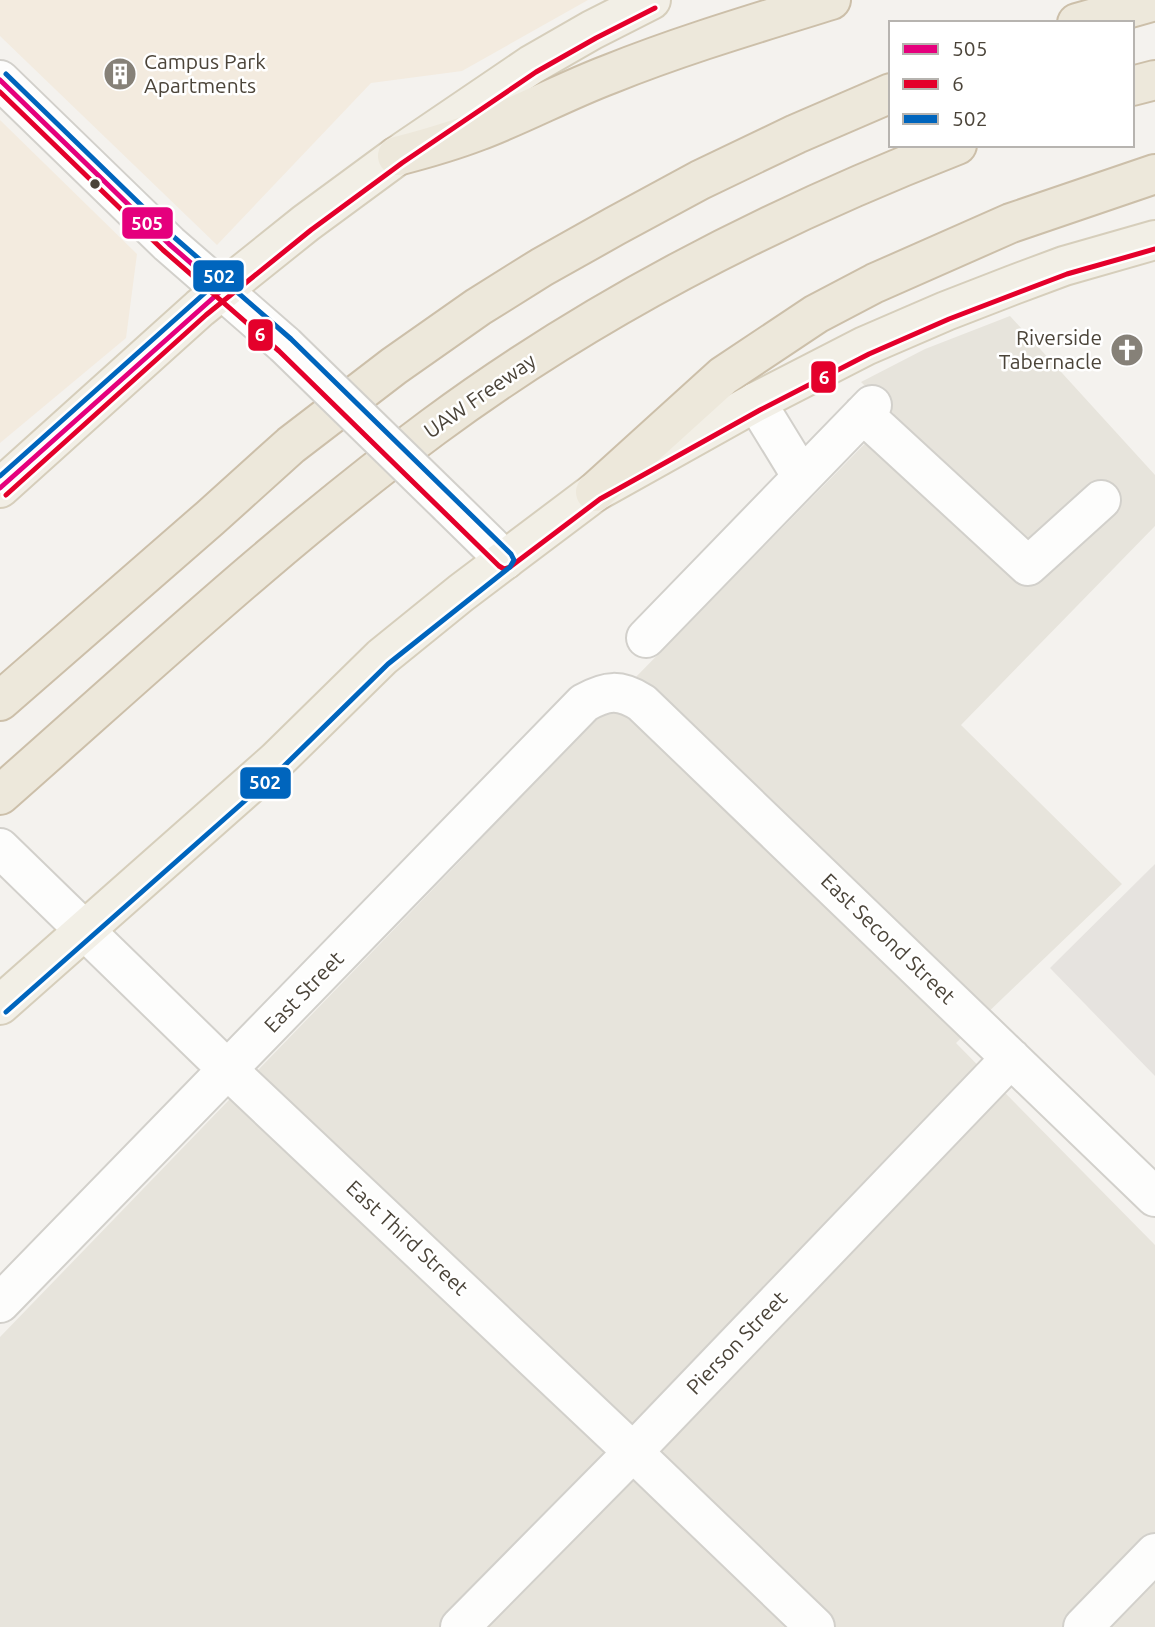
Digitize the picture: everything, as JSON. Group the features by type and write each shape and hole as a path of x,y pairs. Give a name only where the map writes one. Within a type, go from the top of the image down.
{"highway":[{"path":"397,156 478,131 597,79 670,51 831,0"},
{"path":"1084,21 1155,1"},
{"path":"1134,85 1155,80"},
{"path":"0,701 291,445 394,366 478,307 603,233 700,180 889,94"},
{"name":"UAW Freeway","path":"0,795 242,582 433,426 523,365 646,291 735,243 845,191 952,147"},
{"path":"595,492 723,376 816,314 875,283 1011,223 1155,174"}],"main road":[{"path":"0,488 222,289 397,156 531,65 651,0"},
{"path":"0,1005 276,761 382,657 595,492 756,402 865,346 946,311 1064,266 1155,240"}],"street":[{"path":"0,80 169,244 285,345 505,560"},
{"path":"756,402 802,477"},
{"path":"646,638 868,409 1028,566 1101,500"},
{"name":"East Second Street","path":"614,692 629,695 642,703 1155,1197"},
{"name":"East Street","path":"0,1303 584,703 599,695 614,692"},
{"name":"East Third Street","path":"10,858 228,1070 815,1627"},
{"name":"Pierson Street","path":"460,1627 633,1452 1011,1058"},
{"path":"1083,1627 1155,1553"}],"shaded area":[{"path":"0,0 588,0 462,71 371,83 217,245 0,36"},
{"path":"0,120 137,254 126,338 0,443"},
{"path":"1010,316 1155,475 1155,526 961,725 1122,884 956,1043 1155,1245 1155,1627 0,1627 0,1337 578,736 894,414 861,382 925,349"},
{"path":"1155,864 1155,1076 1050,968"}],"transit line":[{"name":"6","path":"6,495 206,315 311,230 402,163 536,72 655,8"},
{"name":"502","path":"6,74 175,238 291,339 511,554 514,560 510,567 388,664 282,768 6,1012"},
{"name":"505","path":"0,80 169,244 222,290"},
{"name":"6","path":"0,92 163,250 279,351 504,569 600,499 760,410 869,354 949,319 1067,274 1155,249"},
{"name":"502","path":"0,476 216,283"},
{"name":"505","path":"0,488 222,290"}],"place":[{"name":"Campus Park Apartments","path":"120,74"},
{"name":"Riverside Tabernacle","path":"1127,350"}]}
